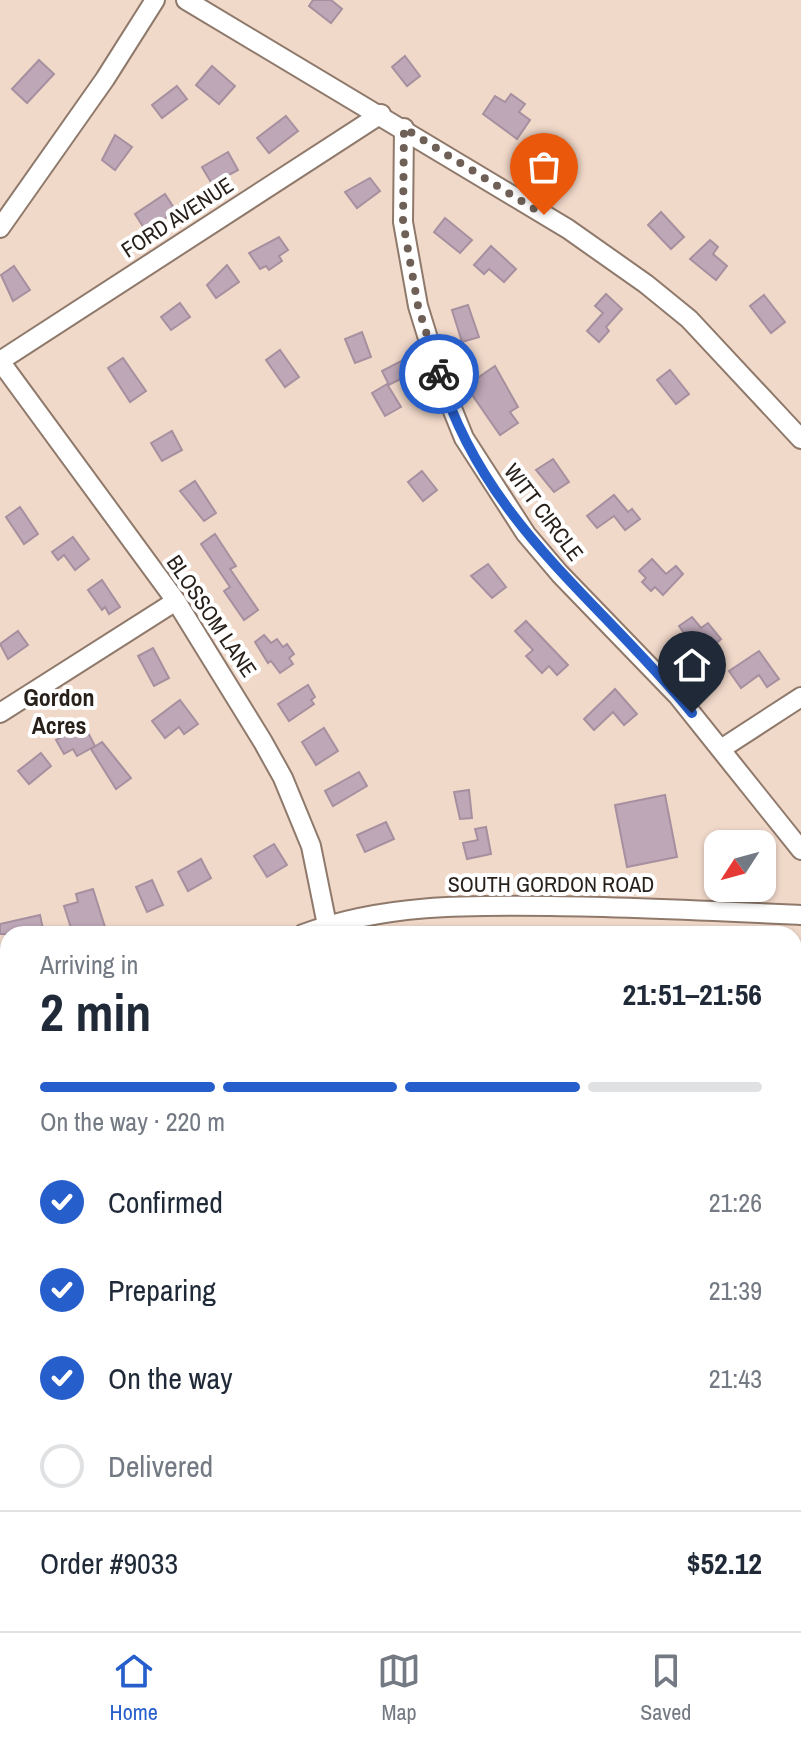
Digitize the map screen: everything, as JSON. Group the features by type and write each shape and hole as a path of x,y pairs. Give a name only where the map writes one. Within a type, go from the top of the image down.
{"street":[{"path":"0,228 105,79 155,0"},
{"path":"186,0 381,114 568,229 646,284 689,319 801,439"},
{"name":"FORD AVENUE","path":"0,361 381,114"},
{"name":"WITT CIRCLE","path":"404,128 403,222 418,306 442,384 464,438 496,492 551,564 665,681 801,850"},
{"name":"BLOSSOM LANE","path":"0,361 176,601 283,778 311,846 330,926"},
{"path":"0,713 176,601"},
{"path":"721,749 801,697"},
{"name":"SOUTH GORDON ROAD","path":"344,926 393,911 457,905 645,907 801,915"}],"building":[{"path":"313,0 331,0 342,9 331,23 309,6"},
{"path":"405,56 420,76 407,86 392,67"},
{"path":"39,60 54,74 27,103 12,89"},
{"path":"212,66 235,86 219,104 196,85"},
{"path":"177,86 187,99 162,118 152,105"},
{"path":"511,94 525,104 519,112 530,120 517,139 483,114 495,96 505,102"},
{"path":"286,116 298,131 269,153 257,138"},
{"path":"115,135 132,147 115,170 102,160"},
{"path":"228,152 238,170 212,184 202,167"},
{"path":"370,178 380,191 357,208 345,192"},
{"path":"165,194 176,211 146,231 135,214"},
{"path":"661,212 684,237 671,249 648,225"},
{"path":"445,218 472,240 460,253 434,232"},
{"path":"279,237 288,250 279,256 282,261 269,270 266,266 260,269 249,253"},
{"path":"710,240 718,247 713,254 727,266 716,280 690,259"},
{"path":"491,246 516,269 504,282 489,269 484,274 474,265"},
{"path":"227,265 239,282 216,298 207,285"},
{"path":"14,266 30,290 13,301 1,275"},
{"path":"606,294 622,309 606,327 609,331 599,342 587,331 603,313 595,306"},
{"path":"764,295 785,322 771,333 750,306"},
{"path":"180,303 190,317 171,330 161,317"},
{"path":"468,305 479,337 462,342 452,310"},
{"path":"362,332 371,357 355,363 345,339"},
{"path":"280,350 299,377 285,387 266,360"},
{"path":"123,358 146,391 130,402 108,368"},
{"path":"407,358 414,372 389,385 382,371"},
{"path":"495,366 518,407 510,412 518,423 500,435 466,386"},
{"path":"670,370 689,394 676,404 657,380"},
{"path":"387,384 401,407 385,416 372,393"},
{"path":"172,431 182,450 162,461 151,443"},
{"path":"553,459 569,482 554,492 536,470"},
{"path":"422,471 437,490 423,501 408,482"},
{"path":"195,481 216,513 204,521 180,491"},
{"path":"614,495 628,512 632,509 640,519 625,530 614,516 597,528 587,516"},
{"path":"20,507 38,534 24,544 6,517"},
{"path":"215,534 236,566 230,569 258,610 244,620 224,591 230,587 201,544"},
{"path":"73,537 89,559 75,570 64,555 58,560 52,552"},
{"path":"652,559 666,574 676,566 683,574 663,595 655,587 651,591 642,582 646,578 639,571"},
{"path":"488,564 506,587 492,598 471,576"},
{"path":"102,580 120,607 109,614 105,607 102,610 88,590"},
{"path":"692,617 701,628 708,623 721,639 703,654 694,643 690,646 681,635 684,633 679,626"},
{"path":"526,621 568,665 557,675 549,666 542,673 526,656 533,650 515,631"},
{"path":"18,631 28,645 8,659 0,644"},
{"path":"264,635 271,643 277,639 283,647 287,644 294,654 289,658 293,664 280,673 271,661 268,663 255,642"},
{"path":"153,648 169,678 154,686 138,656"},
{"path":"759,651 779,679 767,687 759,675 741,688 729,671"},
{"path":"308,685 315,697 311,700 314,704 289,721 278,704"},
{"path":"615,689 637,714 624,725 613,712 594,730 584,719"},
{"path":"180,700 198,724 184,734 179,727 165,738 152,721"},
{"path":"84,725 95,746 77,756 73,749 64,754 56,740"},
{"path":"324,728 338,751 316,765 302,742"},
{"path":"102,742 131,778 116,789 91,749"},
{"path":"41,753 51,766 29,784 18,771"},
{"path":"359,772 367,786 333,806 325,791"},
{"path":"469,790 472,818 460,819 454,792"},
{"path":"665,795 677,857 627,867 615,805"},
{"path":"386,822 394,839 365,852 357,835"},
{"path":"486,827 491,854 467,859 463,843 478,840 475,829"},
{"path":"274,844 287,865 267,877 254,856"},
{"path":"201,859 211,878 188,891 178,872"},
{"path":"152,880 163,905 147,912 136,887"},
{"path":"93,889 105,926 70,926 64,906 78,902 76,894"},
{"path":"40,915 42,926 0,926"}],"way so far":[{"path":"439,374 418,306 403,222 404,128 544,215"}],"district":[{"name":"Gordon Acres","path":"59,711"}],"route":[{"path":"439,374 464,438 496,492 526,534 692,713"}]}
